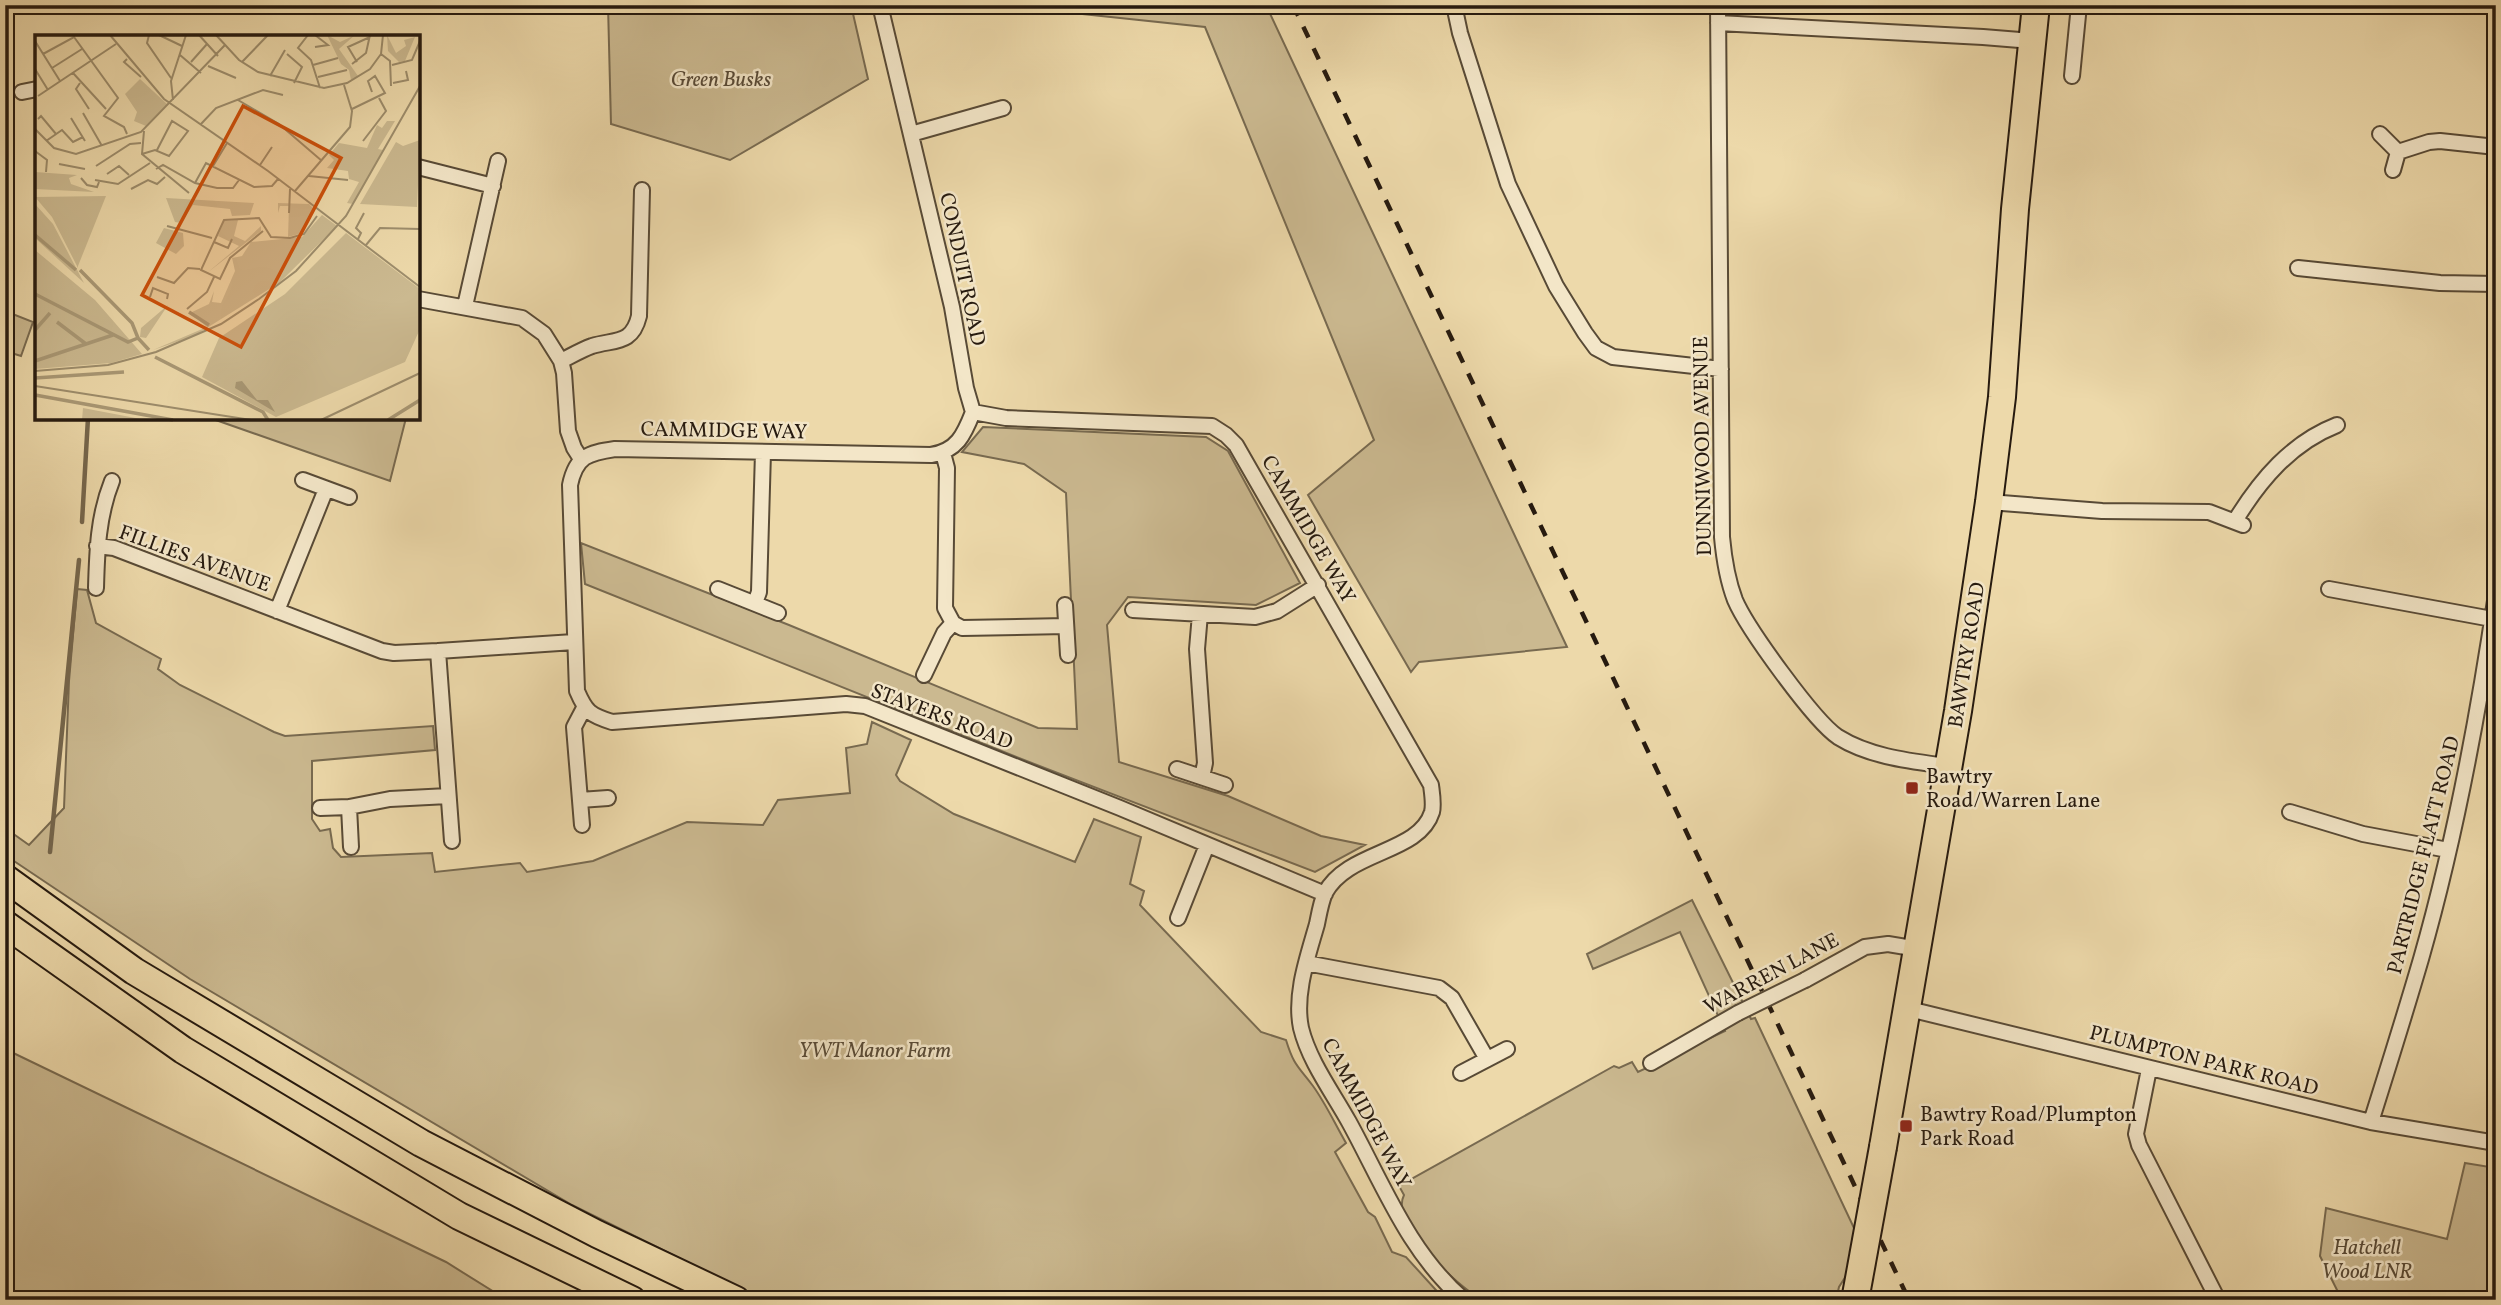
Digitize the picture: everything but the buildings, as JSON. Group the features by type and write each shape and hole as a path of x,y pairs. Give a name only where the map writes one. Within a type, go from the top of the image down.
{"highway":[{"name":"BAWTRY ROAD","path":"1855,1297 1905,1009 1918,949 1964,674 1989,502 2002,397 2015,209 2036,5"},
{"path":"5,878 134,971 421,1143 597,1234 736,1300"},
{"path":"5,924 183,1050 459,1216 632,1300"}],"street":[{"name":"CONDUIT ROAD","path":"880,5 952,307 966,388 973,412"},
{"path":"1454,5 1460,33 1508,184 1556,286 1596,348 1613,357 1721,369"},
{"name":"DUNNIWOOD AVENUE","path":"1718,5 1722,537 1725,568 1736,602 1757,638 1804,701 1837,736 1870,752 1947,766"},
{"path":"2072,76 2079,5"},
{"path":"1718,23 2032,41"},
{"path":"911,134 1003,108"},
{"path":"2380,134 2398,152"},
{"path":"2398,152 2440,141 2496,147"},
{"path":"2393,170 2398,152"},
{"path":"465,306 498,160"},
{"path":"420,168 493,186"},
{"path":"561,360 596,345 619,341 629,336 636,327 639,316 642,190"},
{"path":"2298,268 2440,283 2496,284"},
{"path":"420,299 522,318 544,334 561,360 568,431 581,458 573,469 570,485 577,691 584,708 574,727 582,825"},
{"path":"973,412 956,446 943,453 947,468 945,608 953,623 962,628 1066,626"},
{"name":"CAMMIDGE WAY","path":"973,412 1006,418 1212,426 1226,435 1236,445 1431,786 1433,810 1424,828 1351,866 1338,876 1325,894 1306,963 1298,1009 1308,1049 1395,1210 1423,1257 1443,1282 1464,1300"},
{"path":"1989,502 2102,511 2209,512 2239,523 2252,494 2272,470 2306,439 2337,425"},
{"name":"CAMMIDGE WAY","path":"581,458 615,449 943,453"},
{"path":"755,603 759,592 763,452"},
{"path":"303,480 349,497"},
{"name":"FILLIES AVENUE","path":"96,589 97,546 103,505 112,481"},
{"name":"FILLIES AVENUE","path":"277,611 326,489"},
{"name":"FILLIES AVENUE","path":"97,546 114,548 382,651 438,651 575,642"},
{"path":"1133,610 1255,617 1277,611 1318,586"},
{"path":"718,589 778,613"},
{"path":"2329,589 2492,619"},
{"name":"PARTRIDGE FLATT ROAD","path":"2371,1122 2421,957 2448,850 2491,667 2492,619 2496,594"},
{"path":"1065,606 1068,655"},
{"path":"1200,614 1196,649 1205,763 1202,777"},
{"path":"924,675 944,633 953,623"},
{"path":"438,651 452,841"},
{"name":"STAYERS ROAD","path":"584,708 596,718 611,722 846,704 865,706 1325,894"},
{"path":"1177,769 1225,785"},
{"path":"320,808 348,807 390,799 448,796"},
{"path":"580,800 608,798"},
{"path":"348,807 351,847"},
{"path":"2290,812 2363,834 2448,850"},
{"path":"1178,918 1207,845"},
{"name":"WARREN LANE","path":"1651,1062 1738,1013 1866,947 1888,944 1918,949"},
{"path":"1306,963 1439,988 1452,999 1487,1059"},
{"name":"PLUMPTON PARK ROAD","path":"1905,1009 2371,1122 2496,1143"},
{"path":"1461,1073 1507,1049"},
{"path":"2149,1069 2136,1134 2139,1145 2218,1300"}],"green space":[{"name":"Green Busks","path":"608,5 851,5 868,79 730,160 611,124"},
{"path":"997,5 1266,5 1567,647 1419,662 1411,672 1308,495 1374,440 1205,27"},
{"path":"5,311 33,322 21,356 5,351"},
{"path":"216,420 405,420 390,481"},
{"path":"983,427 1206,437 1228,451 1300,583 1256,605 1128,597 1107,625 1119,762 1228,796 1321,836 1365,845 1315,872 1024,760 585,584 581,543 1038,728 1077,729 1066,493 1024,464 962,452"},
{"name":"YWT Manor Farm","path":"77,589 87,590 96,623 161,659 158,669 180,685 274,732 285,736 433,726 435,750 312,761 312,819 320,831 330,829 333,848 341,857 432,853 435,872 520,863 527,872 593,861 687,822 763,825 778,800 850,793 846,748 867,744 872,722 911,740 896,775 900,781 954,814 1075,862 1094,819 1141,837 1130,884 1144,891 1140,905 1261,1032 1286,1040 1294,1061 1318,1093 1346,1143 1335,1152 1368,1212 1375,1217 1392,1252 1406,1257 1445,1300 764,1300 572,1205 190,979 5,855 5,828 29,845 64,808 69,681"},
{"path":"1692,900 1751,1019 1755,1018 1854,1228 1855,1262 1839,1287 1836,1300 1482,1300 1443,1269 1416,1238 1406,1222 1402,1208 1404,1195 1399,1186 1614,1066 1619,1068 1632,1062 1638,1072 1725,1031 1680,932 1593,969 1587,954"},
{"path":"5,1049 446,1262 507,1300 5,1300"},
{"name":"Hatchell Wood LNR","path":"2465,1163 2496,1168 2496,1300 2342,1300 2320,1256 2326,1208 2447,1239"}],"waterway":[{"path":"82,522 88,420"},
{"path":"50,852 79,560"}],"railway":[{"path":"1293,5 1909,1300"}],"place":[{"name":"Bawtry Road/Warren Lane","path":"1912,788"},
{"name":"Bawtry Road/Plumpton Park Road","path":"1906,1126"}]}
